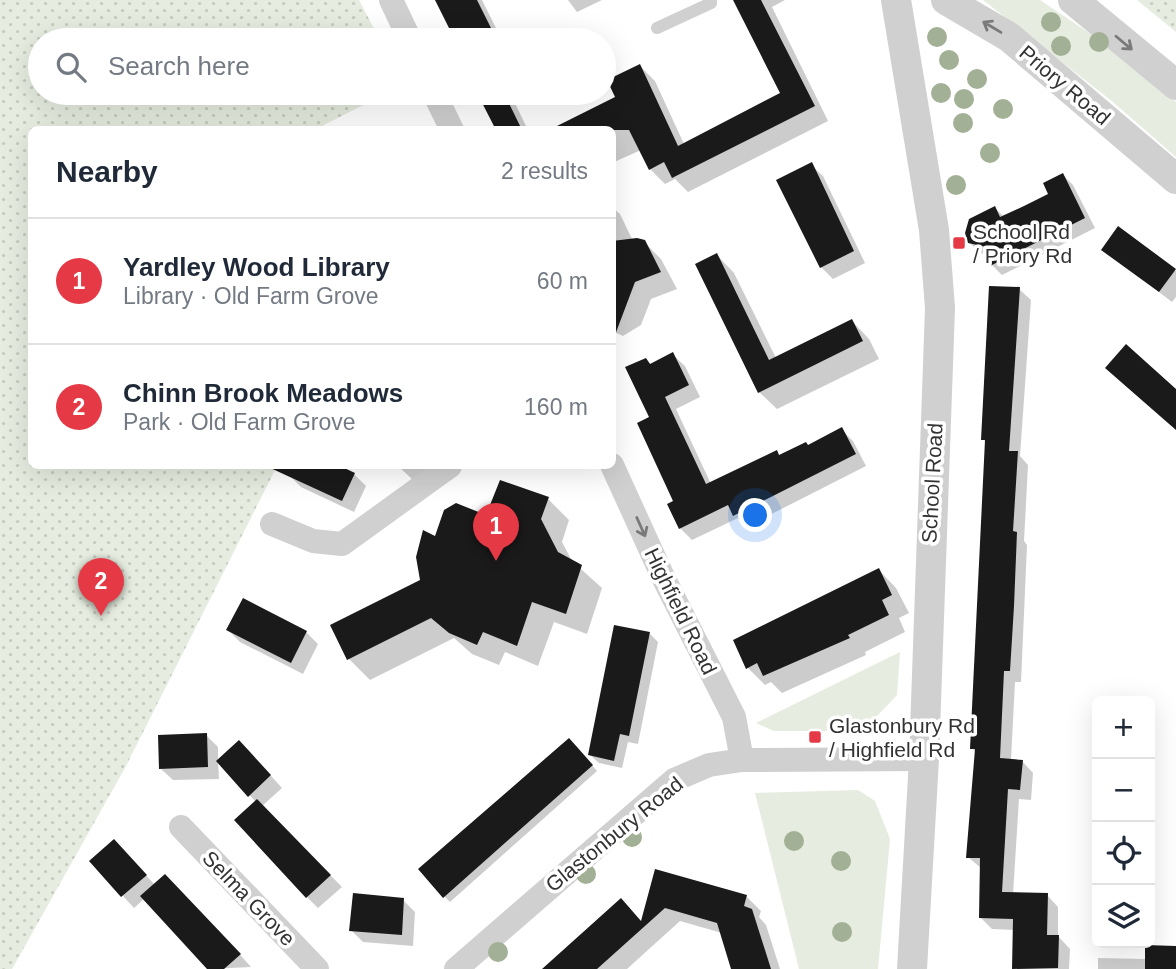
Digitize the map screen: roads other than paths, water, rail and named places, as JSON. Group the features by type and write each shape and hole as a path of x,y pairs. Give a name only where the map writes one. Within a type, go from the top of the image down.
{"street":[{"path":"391,0 404,28"},
{"name":"School Road","path":"896,0 934,230 940,308 924,759 912,969"},
{"name":"Priory Road","path":"946,0 1009,37 1176,179"},
{"path":"1073,0 1176,85"},
{"path":"440,105 450,126"},
{"path":"272,524 313,541 342,544 446,469"},
{"name":"Highfield Road","path":"614,469 663,577 734,717 742,760"},
{"name":"Glastonbury Road","path":"456,969 674,780 709,765 742,760 924,759"},
{"name":"Selma Grove","path":"181,827 317,969"}],"lane":[{"path":"657,28 711,4 711,0"}],"place":[{"name":"School Rd / Priory Rd","path":"959,243"},
{"name":"Yardley Wood Library","path":"496,561"},
{"name":"Chinn Brook Meadows","path":"101,616"},
{"name":"Glastonbury Rd / Highfield Rd","path":"815,737"}]}
